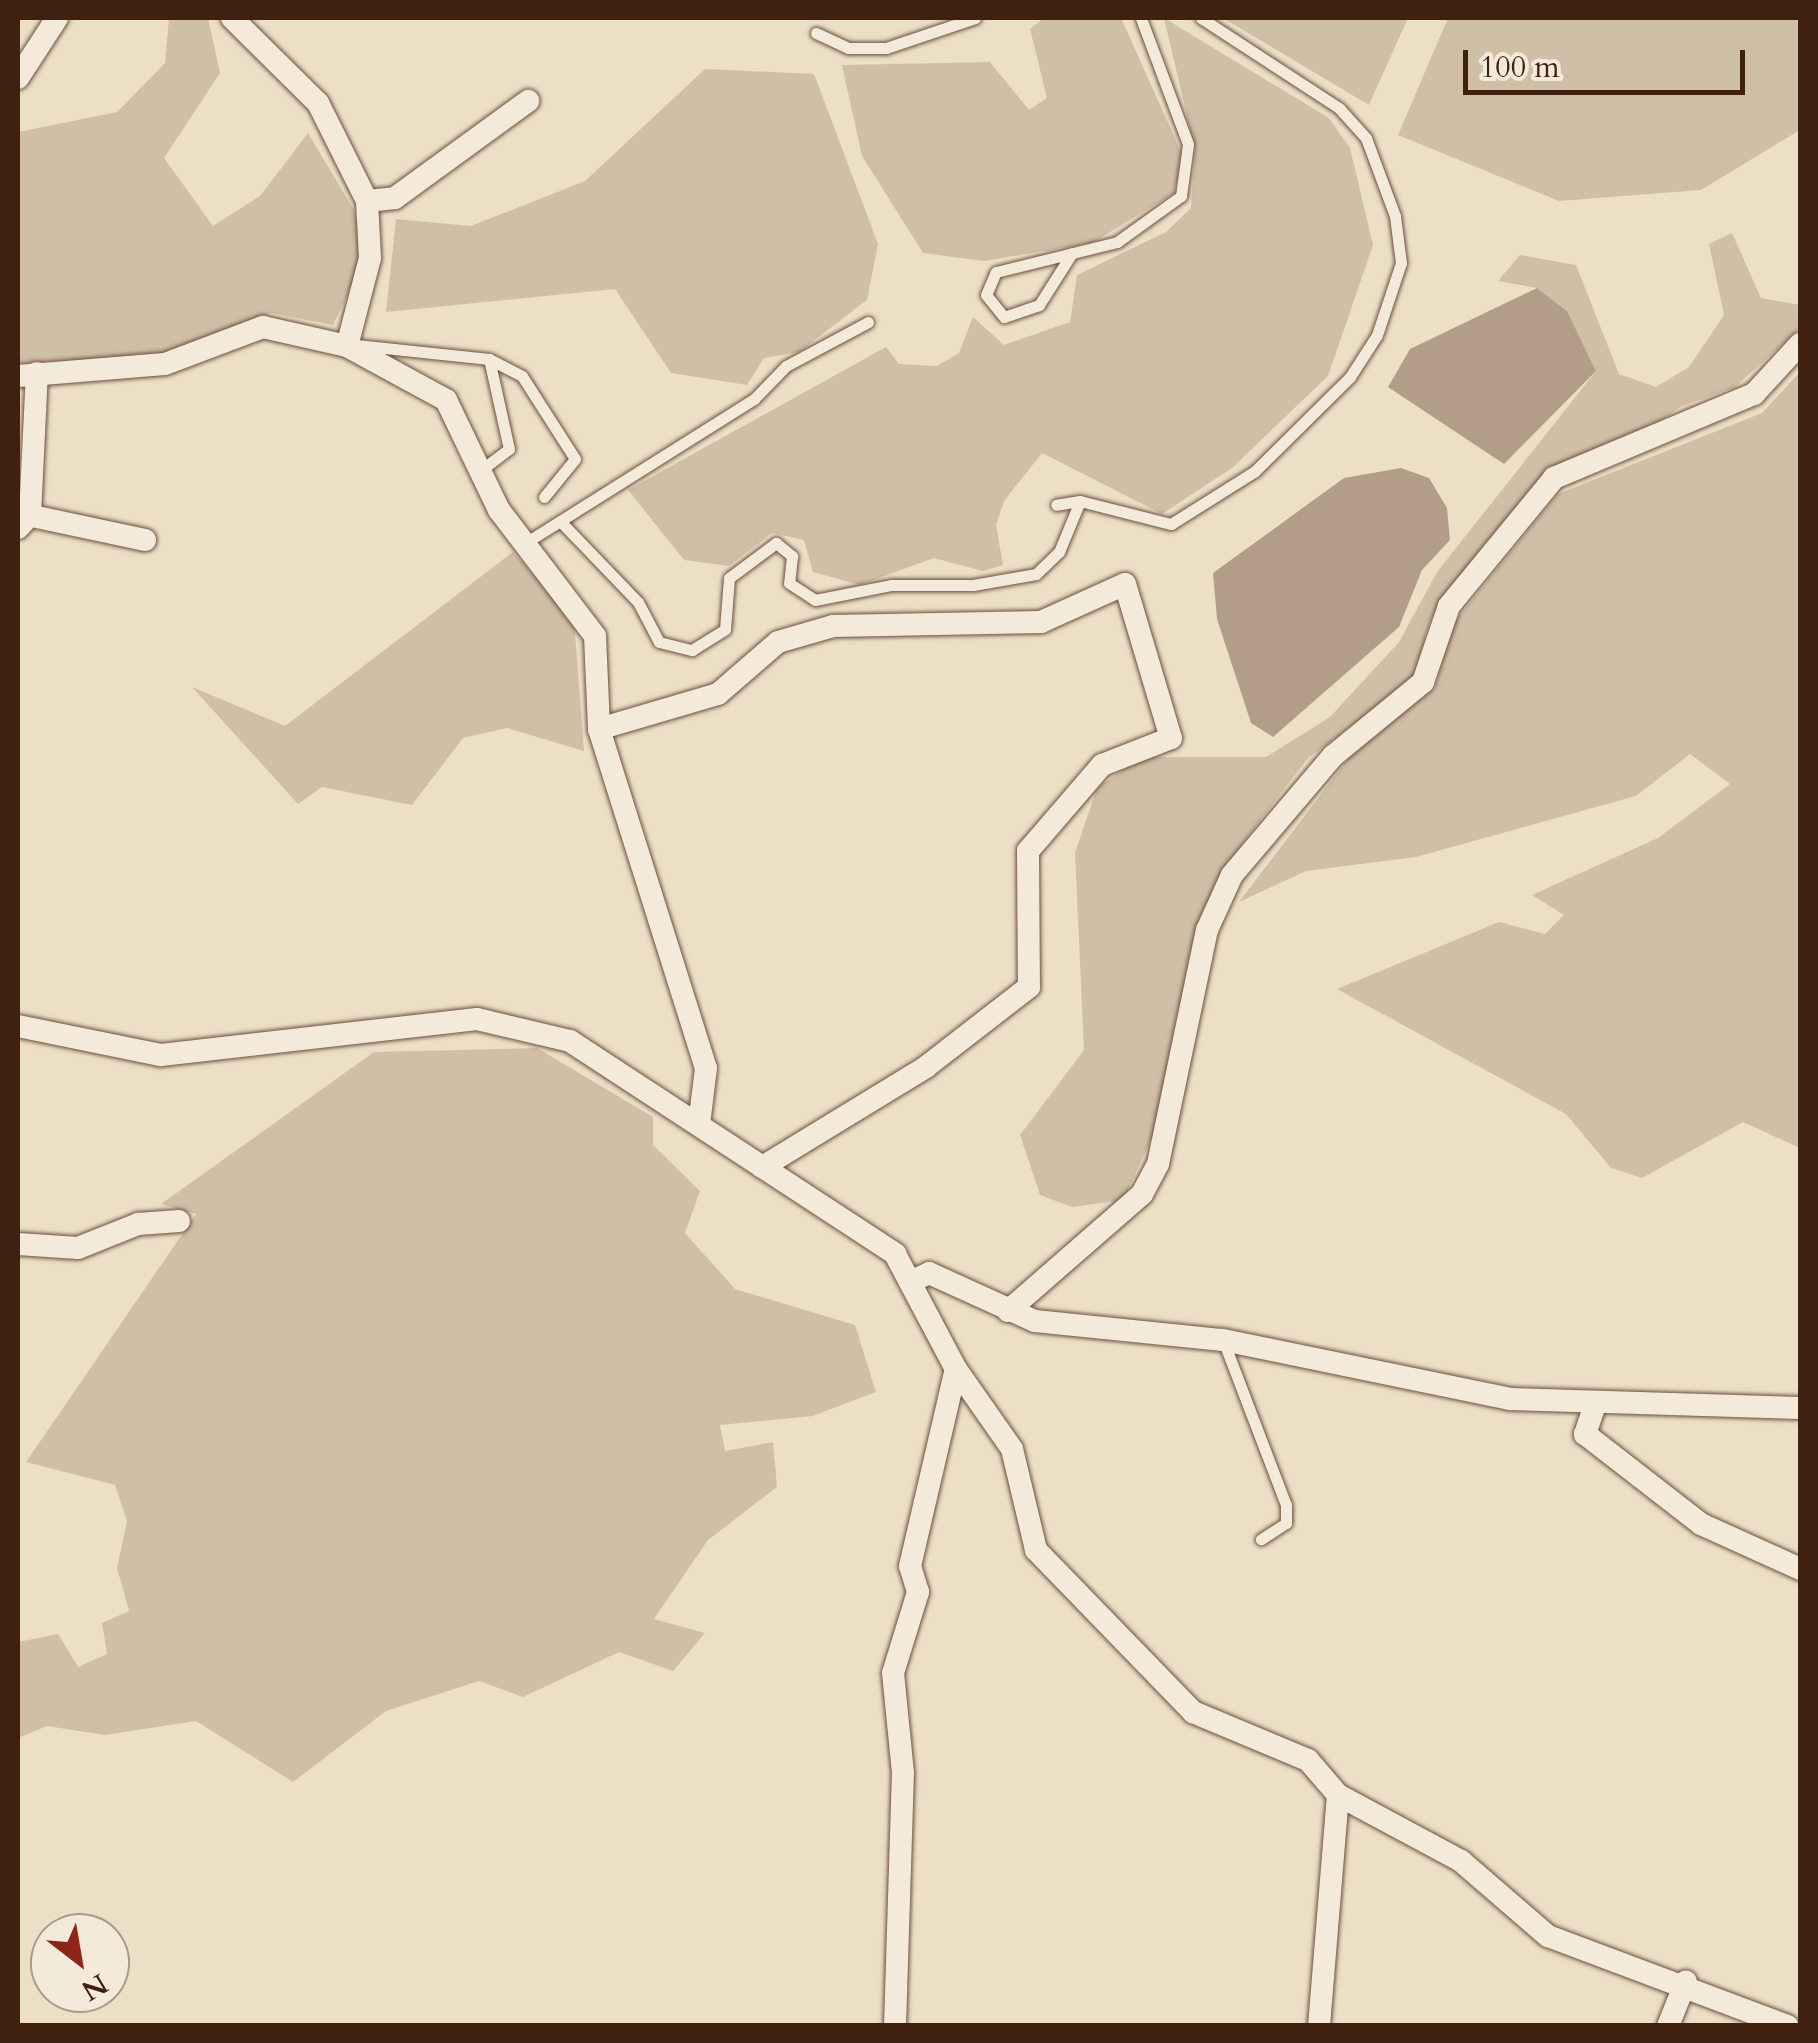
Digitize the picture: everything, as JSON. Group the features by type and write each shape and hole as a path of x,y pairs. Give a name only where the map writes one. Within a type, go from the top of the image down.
{"street":[{"path":"18,78 57,18"},
{"path":"232,18 318,103 367,201 370,258 347,346"},
{"path":"367,201 396,198 528,101"},
{"path":"146,540 22,519 27,374 165,364 263,326 347,346 446,400 522,545 595,636 599,729 706,1068 698,1124"},
{"path":"1008,1311 1142,1194 1158,1164 1207,930 1232,875 1333,756 1423,682 1438,622 1472,577 1554,478 1754,394 1800,344"},
{"path":"599,729 718,694 778,642 833,626 1041,622 1126,584 1171,738 1102,765 1028,851 1029,987 926,1067 762,1167"},
{"path":"18,1026 119,1054 161,1055 477,1019 570,1041 896,1254 956,1369 1012,1448 1036,1550 1193,1712 1308,1760 1338,1796 1461,1861 1548,1936 1686,1981 1788,2026"},
{"path":"18,1244 78,1248 138,1224 180,1221"},
{"path":"910,1282 929,1273 1008,1311 1223,1340 1510,1399 1800,1408"},
{"path":"895,2026 903,1773 893,1672 918,1592 910,1566 956,1369"},
{"path":"1595,1404 1585,1434 1702,1524 1800,1570"},
{"path":"1319,2026 1338,1796"},
{"path":"1668,2026 1686,1981"}],"lane":[{"path":"816,33 848,48 886,48 975,18"},
{"path":"1072,253 1039,305 1004,317 986,295 996,272 1072,253 1117,242 1180,196 1188,144 1141,18"},
{"path":"1056,505 1080,501 1171,524 1256,471 1350,377 1378,335 1401,263 1395,216 1366,138 1339,108 1201,18"},
{"path":"522,545 754,399 786,366 868,322"},
{"path":"347,346 488,359 522,376 576,459 544,497"},
{"path":"482,470 509,449 488,359"},
{"path":"560,521 638,602 658,642 692,650 725,629 729,578 776,543 792,556 789,583 815,600 891,585 973,585 1036,574 1059,552 1080,501"},
{"path":"1223,1340 1286,1505 1286,1523 1261,1539"}],"shaded area":[{"path":"169,18 208,18 220,73 164,158 213,226 260,196 308,133 354,210 367,254 333,325 271,313 161,356 18,363 18,132 117,112 165,63"},
{"path":"1044,18 1121,18 1183,156 1174,193 1092,243 984,261 923,253 862,156 842,65 990,62 1029,110 1047,98 1030,29"},
{"path":"1164,18 1329,118 1350,148 1373,245 1328,376 1232,468 1162,514 1042,453 1004,501 996,525 1003,565 983,571 934,558 860,585 813,572 804,540 772,533 729,566 684,560 628,490 886,347 899,364 937,366 959,353 973,317 1004,345 1070,322 1077,275 1166,232 1191,208 1195,150"},
{"path":"1223,18 1408,18 1369,105"},
{"path":"1448,18 1800,18 1800,130 1701,190 1559,201 1398,135"},
{"path":"705,69 814,74 878,244 867,300 799,352 764,358 747,385 671,373 615,289 386,312 396,219 471,226 585,181"},
{"path":"1732,233 1761,298 1800,305 1800,328 1735,387 1680,407 1635,438 1549,468 1430,621 1413,680 1308,758 1223,869 1199,926 1156,1129 1123,1200 1072,1207 1040,1195 1020,1135 1084,1050 1075,853 1097,788 1142,757 1266,757 1330,717 1399,642 1437,572 1596,371 1567,311 1537,288 1498,281 1520,255 1576,265 1619,374 1656,387 1689,367 1724,315 1709,244"},
{"path":"1537,288 1567,311 1596,371 1504,464 1388,387 1410,349"},
{"path":"1800,372 1800,1148 1743,1122 1642,1178 1611,1168 1566,1114 1337,989 1499,922 1545,934 1564,915 1532,895 1658,838 1730,784 1690,754 1636,796 1416,857 1306,871 1239,902 1351,755 1435,688 1454,622 1558,494 1762,413"},
{"path":"1401,468 1429,478 1447,508 1450,540 1422,570 1399,627 1273,737 1251,723 1217,619 1213,573 1344,478"},
{"path":"513,552 574,620 584,751 507,728 463,738 412,805 322,787 298,804 192,687 285,726"},
{"path":"537,1048 653,1117 653,1145 700,1191 685,1233 735,1289 855,1325 876,1392 813,1416 720,1425 725,1451 773,1442 777,1487 708,1540 654,1619 705,1633 673,1671 619,1652 523,1697 479,1681 386,1711 293,1782 196,1721 105,1735 47,1726 18,1738 18,1642 58,1634 78,1667 107,1654 102,1623 129,1611 117,1568 127,1521 115,1485 26,1462 196,1214 161,1204 374,1052"}]}
